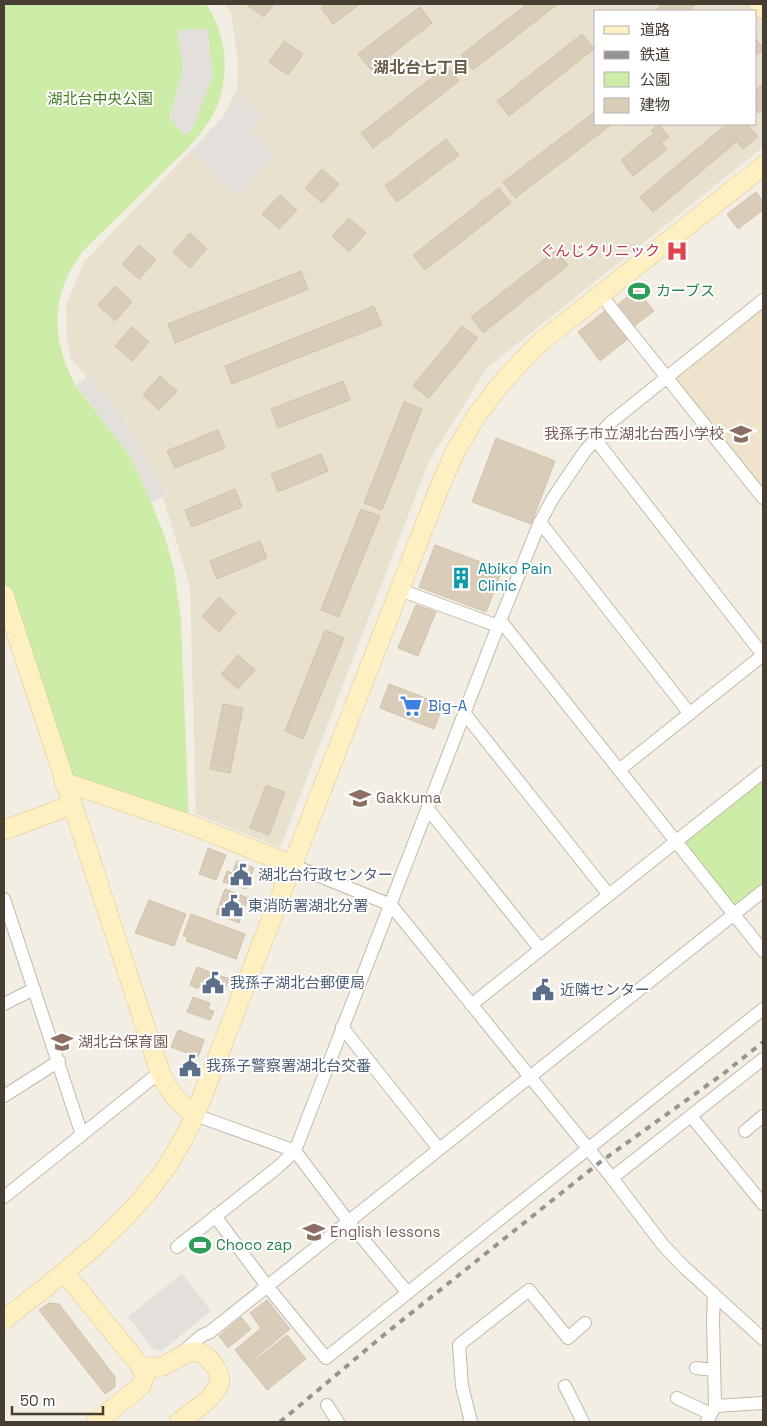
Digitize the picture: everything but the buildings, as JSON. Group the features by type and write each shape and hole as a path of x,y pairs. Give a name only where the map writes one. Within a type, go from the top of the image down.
{"street":[{"path":"759,4 763,9"},
{"path":"4,1320 64,1272 114,1228 140,1201 164,1171 181,1144 195,1115 440,486 456,450 477,415 499,386 542,342 763,166"},
{"path":"601,296 763,498"},
{"path":"177,1247 278,1167 295,1151 499,623 540,522 553,498 585,451 610,423 763,300"},
{"path":"595,439 763,655 619,770"},
{"path":"540,522 690,714"},
{"path":"400,590 499,623 677,841 763,951"},
{"path":"5,602 165,1084 174,1097 195,1115 295,1151 348,1222 408,1293"},
{"path":"464,714 609,895"},
{"path":"471,1005 763,772"},
{"path":"64,782 186,823 391,906 529,1078 588,1148 663,1245 684,1267 763,1339"},
{"path":"4,830 72,805"},
{"path":"428,808 540,949"},
{"path":"139,1364 152,1369 170,1363 201,1336 210,1332 438,1148 529,1078 763,891"},
{"path":"4,899 6,914 59,1061 82,1135"},
{"path":"4,1004 34,989"},
{"path":"215,1216 267,1286 326,1358 763,1009"},
{"path":"342,1027 438,1148"},
{"path":"612,1178 763,1058"},
{"path":"4,1096 59,1061"},
{"path":"4,1197 160,1072"},
{"path":"691,1116 762,1200"},
{"path":"745,1130 763,1116"},
{"path":"64,1272 139,1364 145,1375 141,1386 103,1420"},
{"path":"471,1422 462,1386 459,1344 529,1290 568,1338 586,1323"},
{"path":"711,1414 714,1370 712,1321 714,1295"},
{"path":"179,1422 208,1400 218,1387 219,1375 216,1367 206,1355 204,1346 210,1332"},
{"path":"180,1355 189,1352 206,1355"},
{"path":"696,1368 714,1370"},
{"path":"566,1386 583,1422"},
{"path":"677,1398 711,1414 763,1402"},
{"path":"327,1405 338,1422"}],"shaded area":[{"path":"224,4 763,4 763,147 487,368 429,461 280,848 196,814 190,587 161,491 117,413 71,359 67,338 66,305 84,262 222,118 237,90 238,62 231,13"},
{"path":"208,29 213,75 192,130 186,136 169,118 183,70 177,30"},
{"path":"242,97 262,117 250,130 275,156 236,196 192,151"},
{"name":"我孫子市立湖北台西小学校","path":"763,307 763,490 674,378"},
{"path":"88,376 122,415 166,496 151,502 130,456 76,385"},
{"path":"182,1273 211,1311 162,1351 154,1350 128,1317"}],"green space":[{"name":"湖北台中央公園","path":"4,4 206,4 213,15 222,40 225,66 224,79 218,104 212,117 185,151 84,250 73,266 65,283 60,299 58,316 58,333 67,368 76,386 130,456 165,537 174,569 181,620 189,824 64,782 4,595"},
{"path":"763,772 763,891 734,914 677,841"}],"railway":[{"path":"280,1422 385,1334 599,1163 723,1074 763,1042"}],"place":[{"name":"ぐんじクリニック","path":"677,251"},
{"name":"カーブス","path":"639,291"},
{"name":"我孫子市立湖北台西小学校","path":"741,434"},
{"name":"Abiko Pain Clinic","path":"461,578"},
{"name":"Big-A","path":"411,706"},
{"name":"Gakkuma","path":"360,798"},
{"name":"湖北台行政センター","path":"241,875"},
{"name":"東消防署湖北分署","path":"232,906"},
{"name":"我孫子湖北台郵便局","path":"213,983"},
{"name":"近隣センター","path":"543,990"},
{"name":"湖北台保育園","path":"62,1042"},
{"name":"我孫子警察署湖北台交番","path":"190,1066"},
{"name":"English lessons","path":"314,1232"},
{"name":"Choco zap","path":"200,1245"}],"district":[{"name":"湖北台七丁目","path":"421,67"}]}
